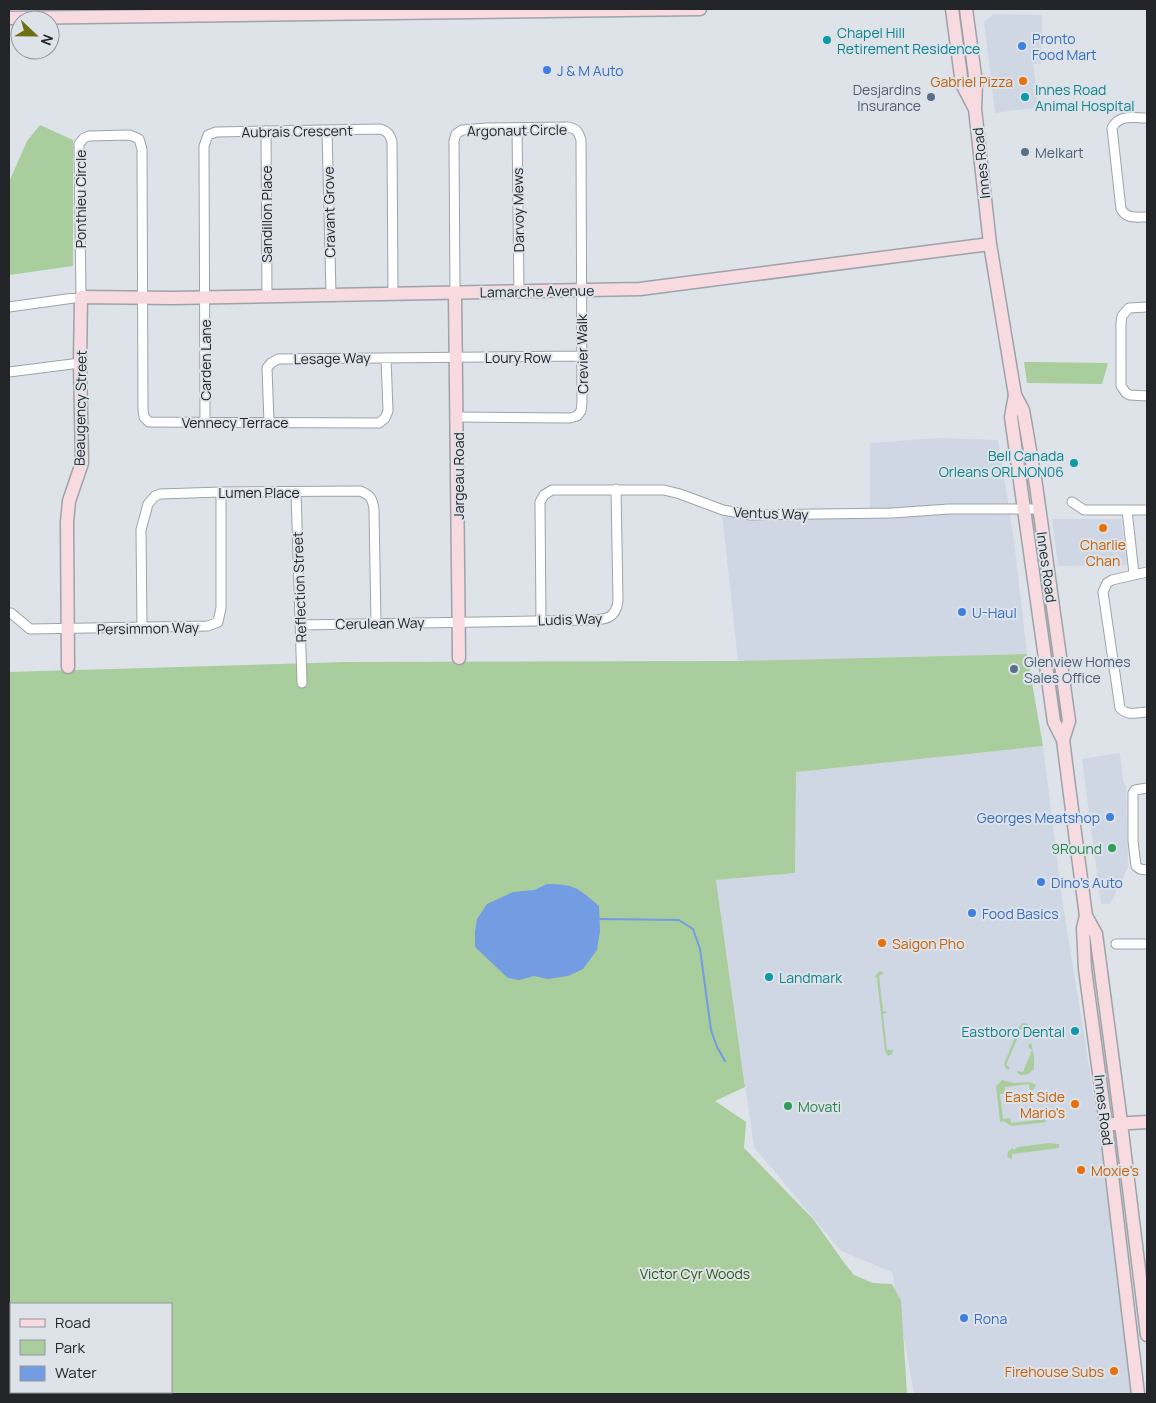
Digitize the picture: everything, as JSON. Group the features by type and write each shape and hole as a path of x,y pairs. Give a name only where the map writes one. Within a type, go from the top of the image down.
{"street":[{"path":"9,18 490,10 700,9"},
{"name":"Innes Road","path":"952,9 962,84 975,109"},
{"name":"Innes Road","path":"966,9 976,83 975,109 990,244 1015,394 1023,410 1069,721 1062,740"},
{"path":"1147,118 1123,117 1116,121 1112,128 1121,209 1128,216 1147,217"},
{"name":"Argonaut Circle","path":"455,293 454,141 456,134 462,130 568,127 576,129 581,140 581,291"},
{"name":"Darvoy Mews","path":"517,128 519,292"},
{"name":"Aubrais Crescent","path":"205,298 205,140 208,135 216,132 380,129 386,131 391,136 393,293"},
{"name":"Cravant Grove","path":"327,130 331,294"},
{"name":"Sandillon Place","path":"266,131 267,297"},
{"name":"Ponthieu Circle","path":"81,297 79,144 88,136 130,135 139,139 142,149 142,298"},
{"name":"Lamarche Avenue","path":"81,297 267,297 331,294 581,291 656,287 990,244"},
{"name":"Crevier Walk","path":"458,417 570,418 577,416 581,410 582,402 581,291"},
{"name":"Jargeau Road","path":"455,293 455,357 458,417 459,658"},
{"path":"9,307 81,297"},
{"name":"Beaugency Street","path":"68,667 67,522 69,501 82,463 81,297"},
{"name":"Vennecy Terrace","path":"142,298 144,417 149,422 379,422 385,418 388,411 386,358"},
{"name":"Carden Lane","path":"205,298 206,422"},
{"path":"1147,307 1133,307 1125,311 1122,316 1121,332 1121,386 1130,396 1147,396"},
{"name":"Loury Row","path":"455,357 581,356"},
{"name":"Lesage Way","path":"269,422 268,368 271,363 278,359 455,357"},
{"path":"9,372 80,362"},
{"name":"Innes Road","path":"1015,394 1011,417 1054,722 1062,740 1086,916 1083,942 1085,969 1106,1124 1138,1394"},
{"name":"Ludis Way","path":"460,622 600,620 609,618 614,614 618,598 616,489"},
{"name":"Ventus Way","path":"541,621 540,508 542,497 547,492 558,490 658,490 673,492 723,510 751,515 884,513 950,509 1039,509"},
{"name":"Lumen Place","path":"142,628 141,530 148,504 160,494 220,492 360,491 370,496 374,510 376,623"},
{"name":"Persimmon Way","path":"11,613 30,629 208,626 218,622 221,608 220,492"},
{"name":"Reflection Street","path":"296,492 302,683"},
{"path":"1072,502 1084,510 1147,510"},
{"path":"1127,510 1134,574"},
{"path":"1147,572 1112,580 1103,592 1120,708 1123,712 1130,714 1147,712"},
{"name":"Cerulean Way","path":"300,625 460,622"},
{"path":"1147,788 1135,790 1134,793 1133,832 1136,866 1147,870"},
{"name":"Innes Road","path":"1086,916 1096,934 1147,1335"},
{"path":"1116,944 1147,944"},
{"path":"1106,1124 1147,1122"}],"shaded area":[{"path":"993,14 1042,15 1041,64 1033,64 1039,107 995,113 984,22"},
{"path":"938,438 998,440 1014,540 1027,654 738,661 721,504 753,510 870,509 870,443"},
{"path":"1052,519 1121,519 1127,565 1058,566"},
{"path":"1043,746 1062,898 1114,1223 1131,1394 914,1394 892,1272 841,1251 754,1147 716,880 795,873 796,772"},
{"path":"1120,753 1123,780 1126,787 1128,868 1110,904 1101,904 1082,759"}],"green space":[{"path":"40,125 73,140 73,266 9,275 9,182 27,141"},
{"path":"1024,362 1108,363 1102,384 1027,383"},
{"name":"Victor Cyr Woods","path":"1027,654 1043,746 796,772 795,873 716,880 745,1087 715,1101 746,1122 744,1148 813,1219 854,1275 873,1283 892,1284 901,1301 907,1394 9,1394 9,672 345,662 738,661"},
{"path":"880,971 884,973 879,976 883,1011 888,1012 883,1014 887,1050 893,1050 892,1054 888,1056 885,1051 877,978 875,976"},
{"path":"1023,1023 1028,1024 1026,1031 1021,1030 1006,1065 1010,1068 1008,1070 1004,1064 1019,1027"},
{"path":"1031,1043 1034,1056 1034,1069 1028,1074 1020,1075 1017,1072 1023,1072 1032,1050 1028,1047"},
{"path":"1002,1080 1014,1083 1029,1082 1036,1085 1033,1090 1030,1090 1029,1084 1005,1087 1005,1093 1000,1094 1003,1119 1010,1118 1011,1123 1045,1119 1046,1122 1012,1126 1003,1121 1000,1122 996,1086"},
{"path":"1049,1143 1059,1144 1059,1148 1012,1154 1012,1159 1007,1157 1008,1152 1012,1148 1014,1150 1018,1147"}],"water":[{"path":"547,884 576,888 599,906 600,931 597,950 583,969 568,976 548,979 534,976 519,980 508,978 475,947 477,919 487,904 513,892 534,890"}],"waterway":[{"path":"600,919 679,920 693,929 700,949 711,1030 717,1047 725,1061"}],"place":[{"name":"Chapel Hill Retirement Residence","path":"827,40"},
{"name":"Pronto Food Mart","path":"1022,46"},
{"name":"J & M Auto","path":"547,70"},
{"name":"Gabriel Pizza","path":"1023,81"},
{"name":"Desjardins Insurance","path":"931,97"},
{"name":"Innes Road Animal Hospital","path":"1025,97"},
{"name":"Melkart","path":"1025,152"},
{"name":"Bell Canada Orleans ORLNON06","path":"1074,463"},
{"name":"Charlie Chan","path":"1103,528"},
{"name":"U-Haul","path":"962,612"},
{"name":"Glenview Homes Sales Office","path":"1014,669"},
{"name":"Georges Meatshop","path":"1110,817"},
{"name":"9Round","path":"1112,848"},
{"name":"Dino's Auto","path":"1041,882"},
{"name":"Food Basics","path":"972,913"},
{"name":"Saigon Pho","path":"882,943"},
{"name":"Landmark","path":"769,977"},
{"name":"Eastboro Dental","path":"1075,1031"},
{"name":"East Side Mario's","path":"1075,1104"},
{"name":"Movati","path":"788,1106"},
{"name":"Moxie's","path":"1081,1170"},
{"name":"Rona","path":"964,1318"},
{"name":"Firehouse Subs","path":"1114,1371"}]}
